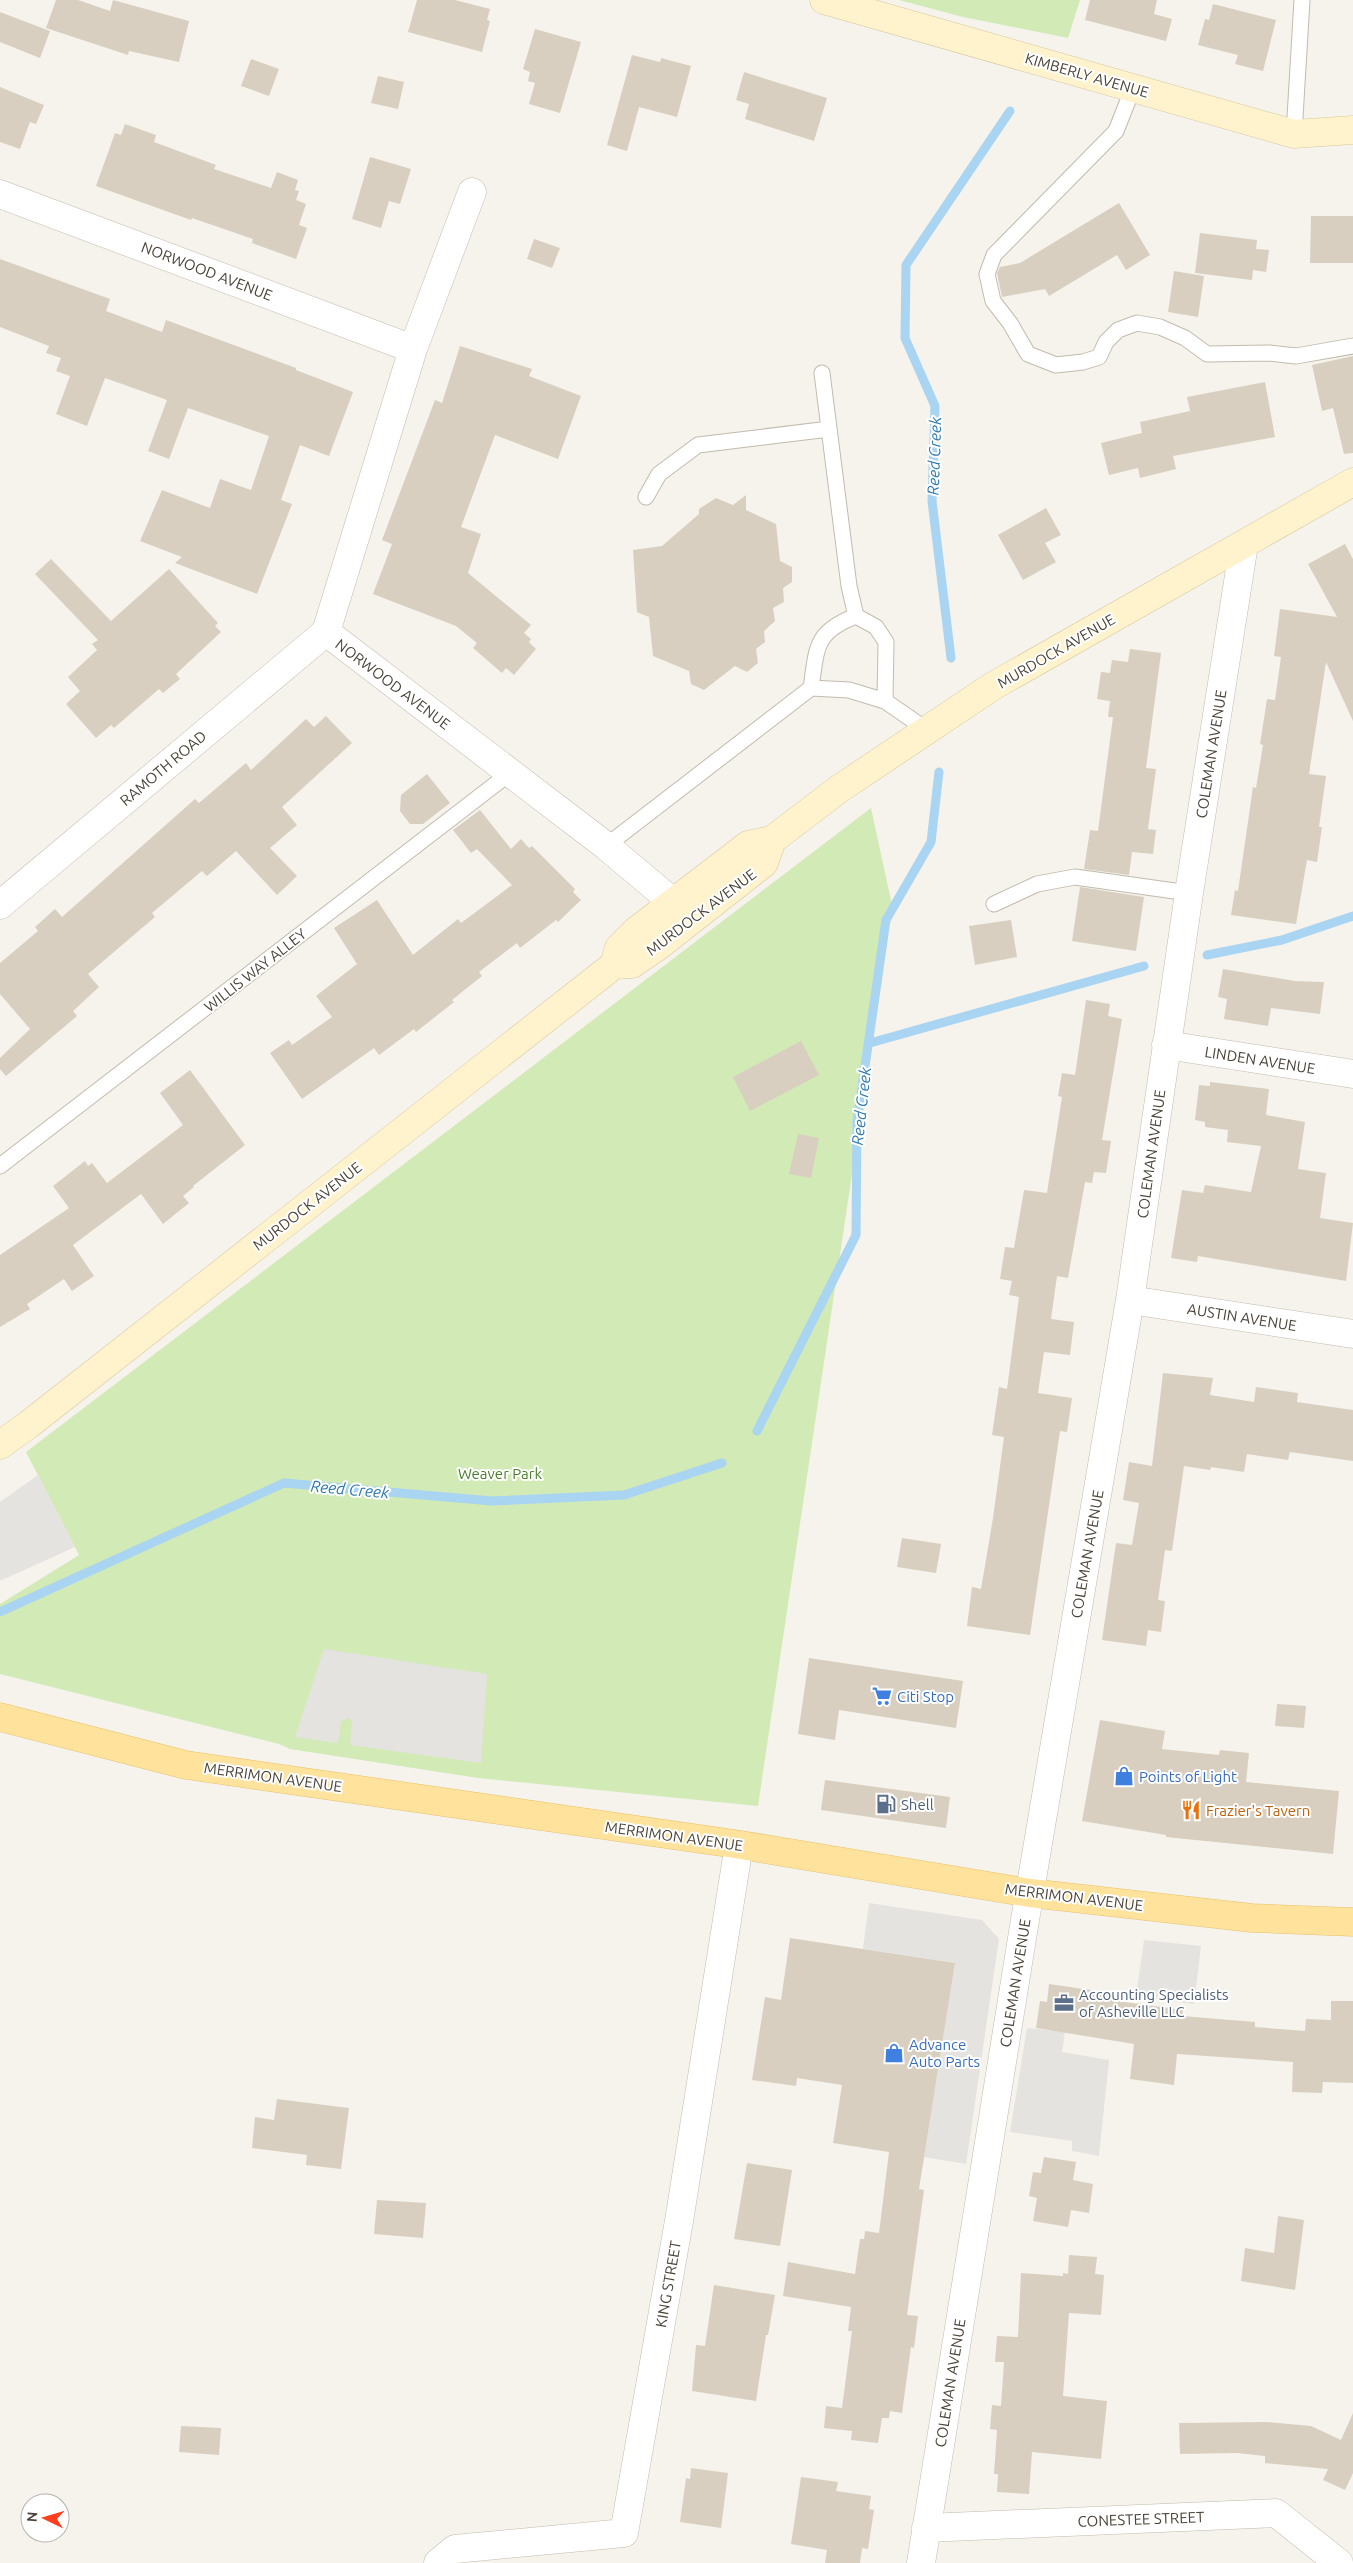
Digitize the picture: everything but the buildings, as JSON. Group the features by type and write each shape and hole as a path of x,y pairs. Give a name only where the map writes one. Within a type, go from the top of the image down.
{"main road":[{"name":"MERRIMON AVENUE","path":"0,1717 186,1765 740,1845 1030,1893 1252,1918 1353,1922"}],"street":[{"name":"KIMBERLY AVENUE","path":"824,0 1294,134 1353,130"},
{"name":"NORWOOD AVENUE","path":"472,192 413,349 326,632 606,846 680,914"},
{"name":"NORWOOD AVENUE","path":"0,194 413,349"},
{"name":"MURDOCK AVENUE","path":"0,1445 614,965 619,948 680,914 748,845 772,840 839,789 993,686 1353,482"},
{"name":"COLEMAN AVENUE","path":"921,2563 1030,1893 1130,1300 1166,1045 1244,544"},
{"name":"RAMOTH ROAD","path":"0,904 326,632"},
{"name":"LINDEN AVENUE","path":"1166,1045 1353,1074"},
{"name":"AUSTIN AVENUE","path":"1130,1300 1353,1334"},
{"name":"KING STREET","path":"438,2563 455,2549 624,2533 679,2221 740,1845"},
{"name":"CONESTEE STREET","path":"926,2528 1276,2513 1339,2563"}],"lane":[{"path":"1294,134 1302,0"},
{"path":"1133,88 1116,131 994,255 987,274 993,301 1010,323 1028,354 1056,365 1084,362 1098,357 1106,342 1118,330 1137,323 1160,327 1185,338 1207,354 1269,353 1296,356 1353,346"},
{"path":"822,373 849,586 856,616 876,627 886,642 885,701"},
{"path":"646,497 659,474 698,445 829,429"},
{"path":"810,688 816,651 821,638 837,624 856,616"},
{"path":"606,846 810,688 850,690 885,701 927,730"},
{"name":"WILLIS WAY ALLEY","path":"0,1166 510,773"},
{"path":"994,904 1037,884 1075,877 1189,893"}],"green space":[{"path":"899,0 1080,0 1068,38 963,17"},
{"name":"Weaver Park","path":"871,808 892,905 758,1806 478,1778 290,1749 279,1744 0,1674 0,1604 79,1555 26,1452"}],"shaded area":[{"path":"38,1475 75,1547 0,1581 0,1502"},
{"path":"324,1649 487,1674 481,1763 350,1745 352,1722 349,1718 341,1721 338,1743 295,1737"},
{"path":"869,1903 982,1920 999,1939 966,2164 924,2157 955,1963 863,1949"},
{"path":"1144,1940 1201,1946 1194,2004 1136,1996"},
{"path":"1027,2028 1065,2032 1062,2052 1109,2060 1099,2156 1072,2151 1072,2141 1010,2132"}],"waterway":[{"name":"Reed Creek","path":"951,658 932,501 935,406 905,338 906,265 1010,111"},
{"name":"Reed Creek","path":"757,1431 856,1235 857,1122 886,920 931,842 939,772"},
{"path":"1207,955 1282,940 1353,916"},
{"path":"870,1043 1144,966"},
{"name":"Reed Creek","path":"0,1612 284,1483 492,1501 624,1495 722,1463"}],"place":[{"name":"Citi Stop","path":"882,1696"},
{"name":"Points of Light","path":"1124,1776"},
{"name":"Shell","path":"886,1804"},
{"name":"Frazier's Tavern","path":"1191,1810"},
{"name":"Accounting Specialists of Asheville LLC","path":"1064,2003"},
{"name":"Advance Auto Parts","path":"894,2053"}]}
